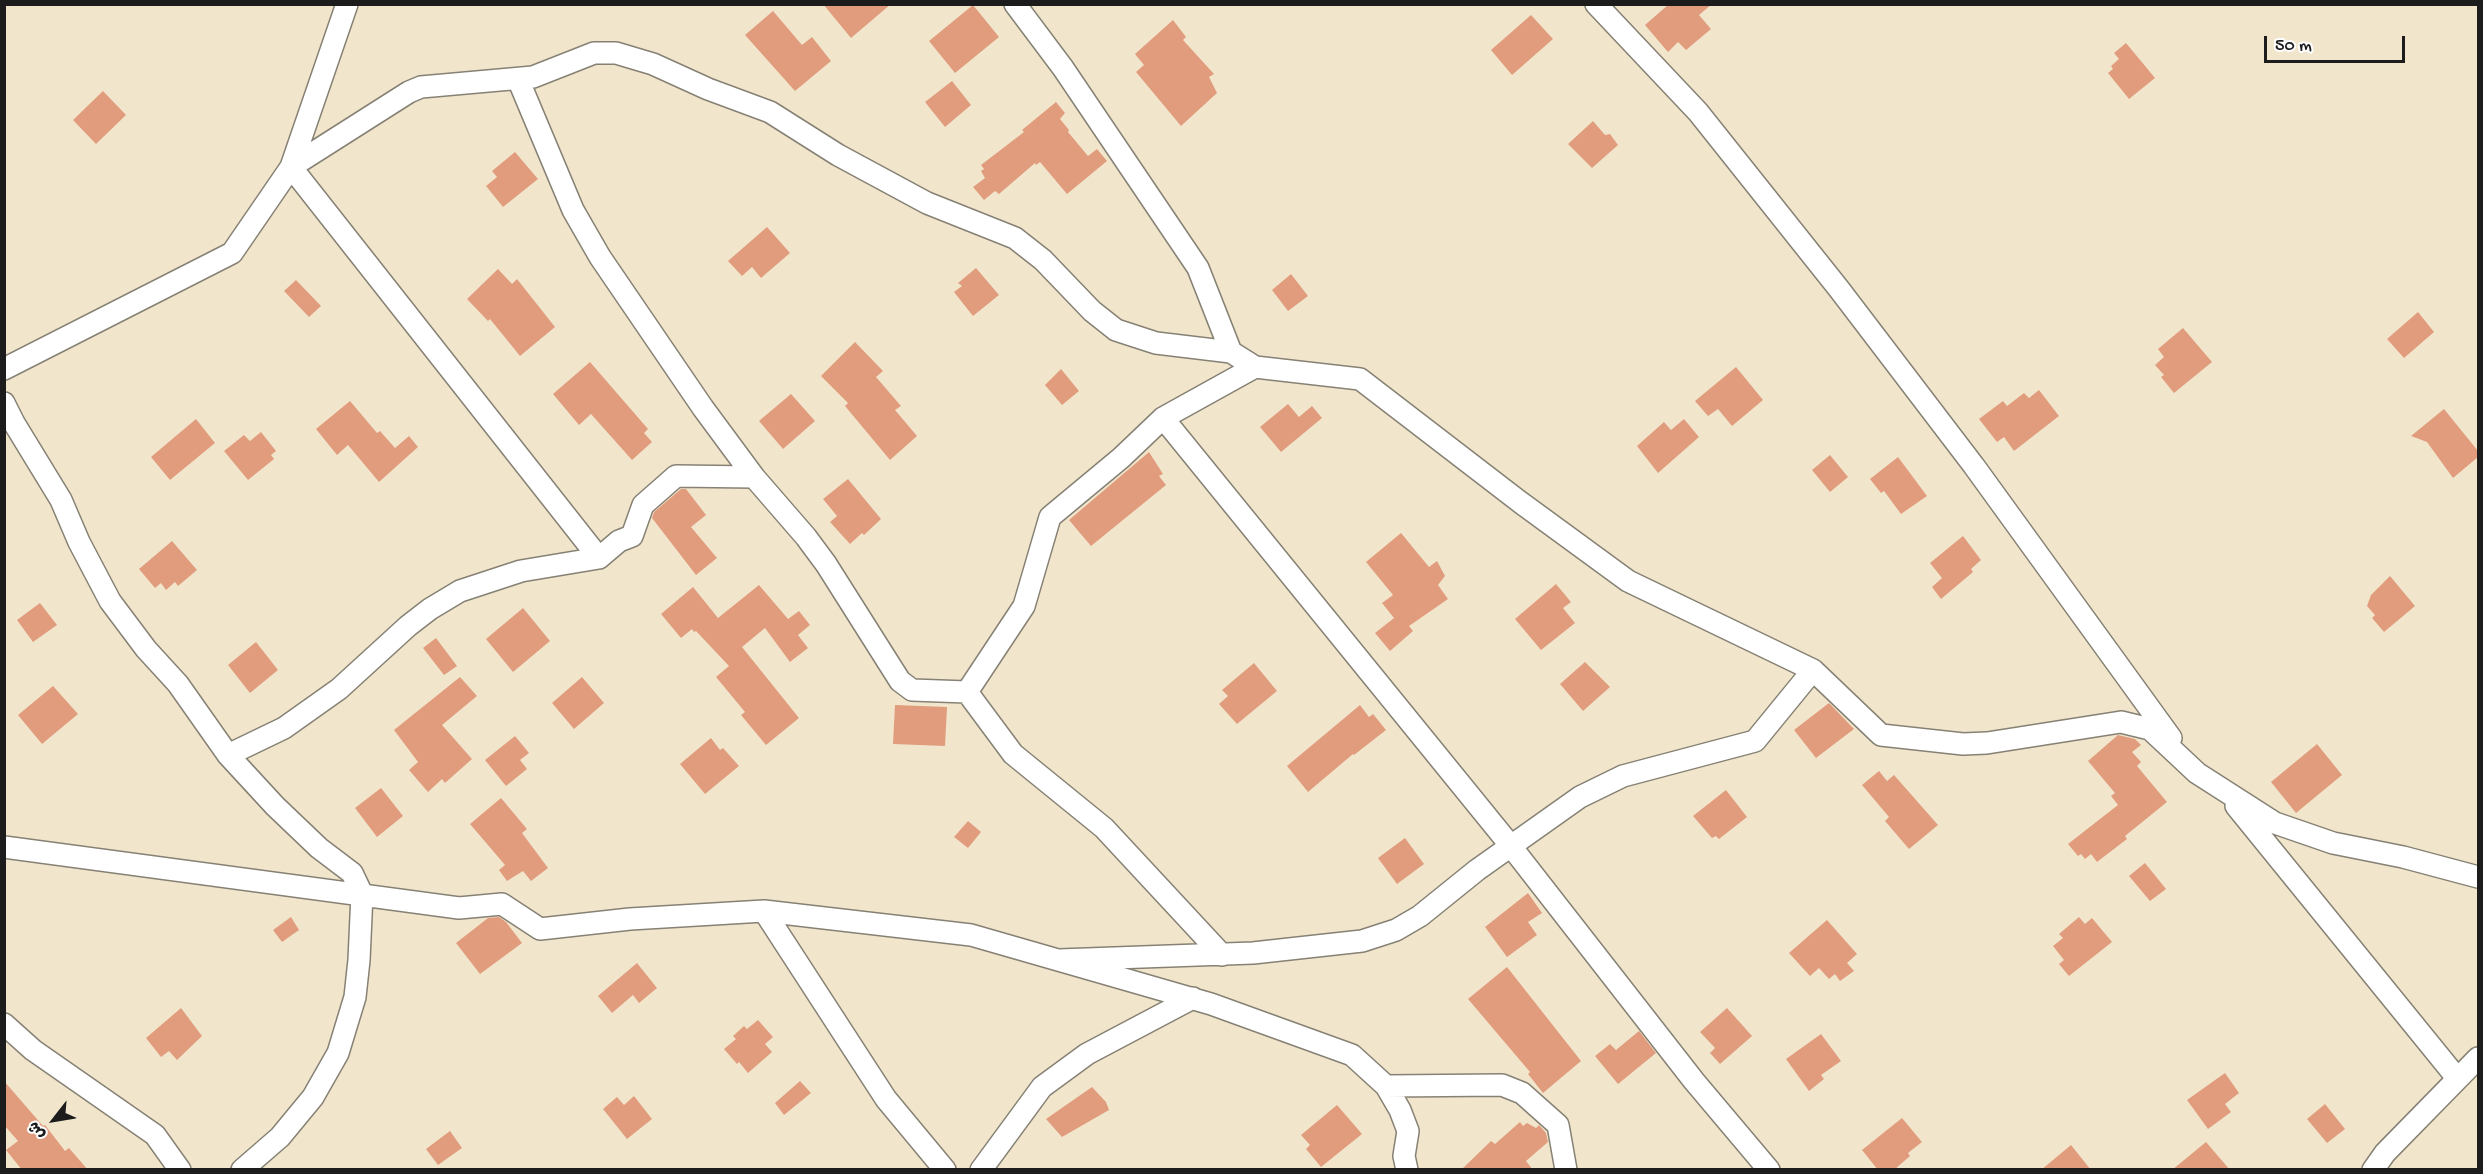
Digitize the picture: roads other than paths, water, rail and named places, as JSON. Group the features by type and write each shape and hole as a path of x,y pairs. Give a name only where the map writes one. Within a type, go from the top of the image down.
{"street":[{"path":"4,369 232,253 291,166 347,4"},
{"path":"1015,4 1063,68 1198,268 1231,352"},
{"path":"1596,4 1698,112 1839,289 1974,466 2197,773"},
{"path":"291,166 421,87 518,80 533,77 594,53 616,53 653,64 708,89 770,112 838,155 927,203 1015,238 1043,260 1092,311 1116,330 1156,343 1231,352 1255,367 1360,379 1520,502 1628,581 1813,670 1881,735 1963,744 1987,743 2121,722 2150,729 2197,773 2275,823 2303,834 2478,877"},
{"path":"518,80 573,210 600,257 703,408 754,477 807,537 900,681 912,690 967,692"},
{"path":"291,166 599,558"},
{"path":"967,692 1024,606 1050,517 1121,458 1163,418 1255,367"},
{"path":"4,403 61,500 79,542 111,601 146,649 178,684 228,755 275,807 319,848 352,873 362,894 355,997 338,1053 313,1097 280,1137 242,1170"},
{"path":"1163,418 1510,845 1694,1081 1769,1170"},
{"path":"228,755 284,728 320,703 339,689 408,626 430,609 460,591 521,571 599,558 619,541 632,536 643,506 676,476 754,477"},
{"path":"1059,960 1222,955 1350,943 1396,930 1427,911 1510,845 1580,797 1623,776 1755,741 1813,670"},
{"path":"967,692 1013,754 1104,828 1222,955"},
{"path":"2223,789 2457,1078"},
{"path":"4,847 459,908 502,904 540,929 630,919 764,911 971,934 1193,998 1352,1055 1386,1086 1400,1110 1408,1131 1404,1156 1407,1170"},
{"path":"764,911 886,1099 945,1170"},
{"path":"981,1170 1042,1086 1088,1054 1193,998"},
{"path":"4,1024 33,1050 155,1135 180,1170"},
{"path":"2373,1170 2385,1153 2478,1058"},
{"path":"1386,1086 1502,1085 1521,1094 1558,1125 1566,1170"}]}
